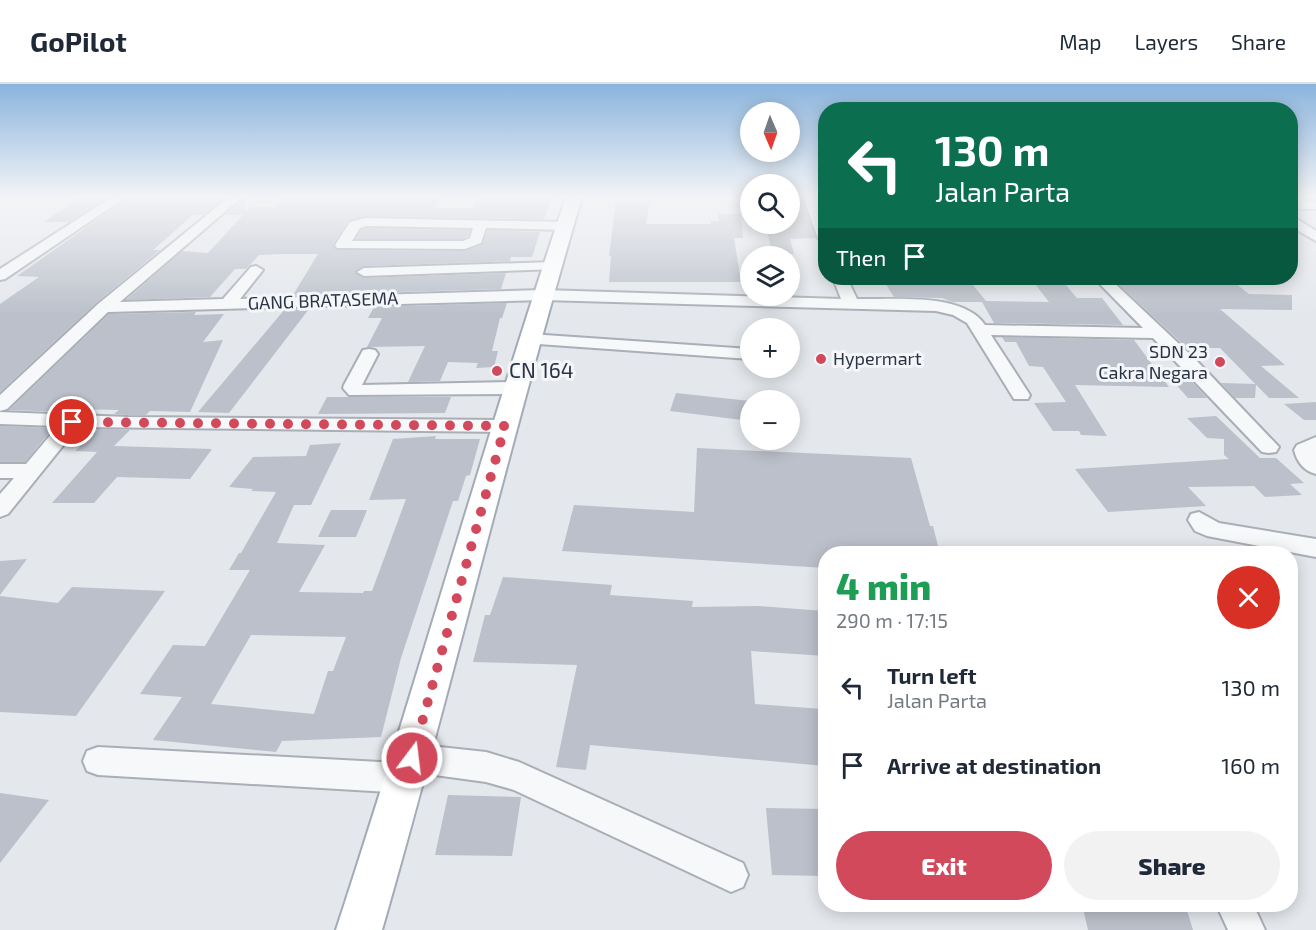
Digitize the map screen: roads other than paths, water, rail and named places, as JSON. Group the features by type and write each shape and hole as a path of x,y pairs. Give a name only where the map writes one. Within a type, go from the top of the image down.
{"main road":[{"path":"359,930 409,768 515,388 547,334 543,295 562,236"}],"street":[{"path":"0,276 58,236"},
{"path":"0,405 104,307 188,236"},
{"path":"347,236 342,243 351,246 465,245 476,240 477,236"},
{"path":"0,261 22,261"},
{"path":"364,272 552,266"},
{"path":"227,304 256,270"},
{"path":"843,285 850,303"},
{"path":"1108,285 1188,362 1269,447"},
{"name":"GANG BRATASEMA","path":"104,307 543,295 850,303 947,308 971,317 981,330"},
{"path":"981,330 1156,333"},
{"path":"981,330 1021,395"},
{"path":"547,334 740,347"},
{"path":"369,354 353,385 352,388 356,391 515,388"},
{"path":"0,418 72,422 505,426"},
{"path":"0,509 72,422"},
{"path":"1316,443 1304,450 1306,457 1316,467"},
{"path":"0,471 31,471"},
{"path":"1199,520 1203,525 1215,530 1316,548"},
{"path":"98,761 409,768 486,767 519,777 731,875"},
{"path":"1238,912 1247,930"}],"place":[{"name":"Hypermart","path":"821,359"},
{"name":"SDN 23 Cakra Negara","path":"1220,362"},
{"name":"CN 164","path":"497,371"}]}
